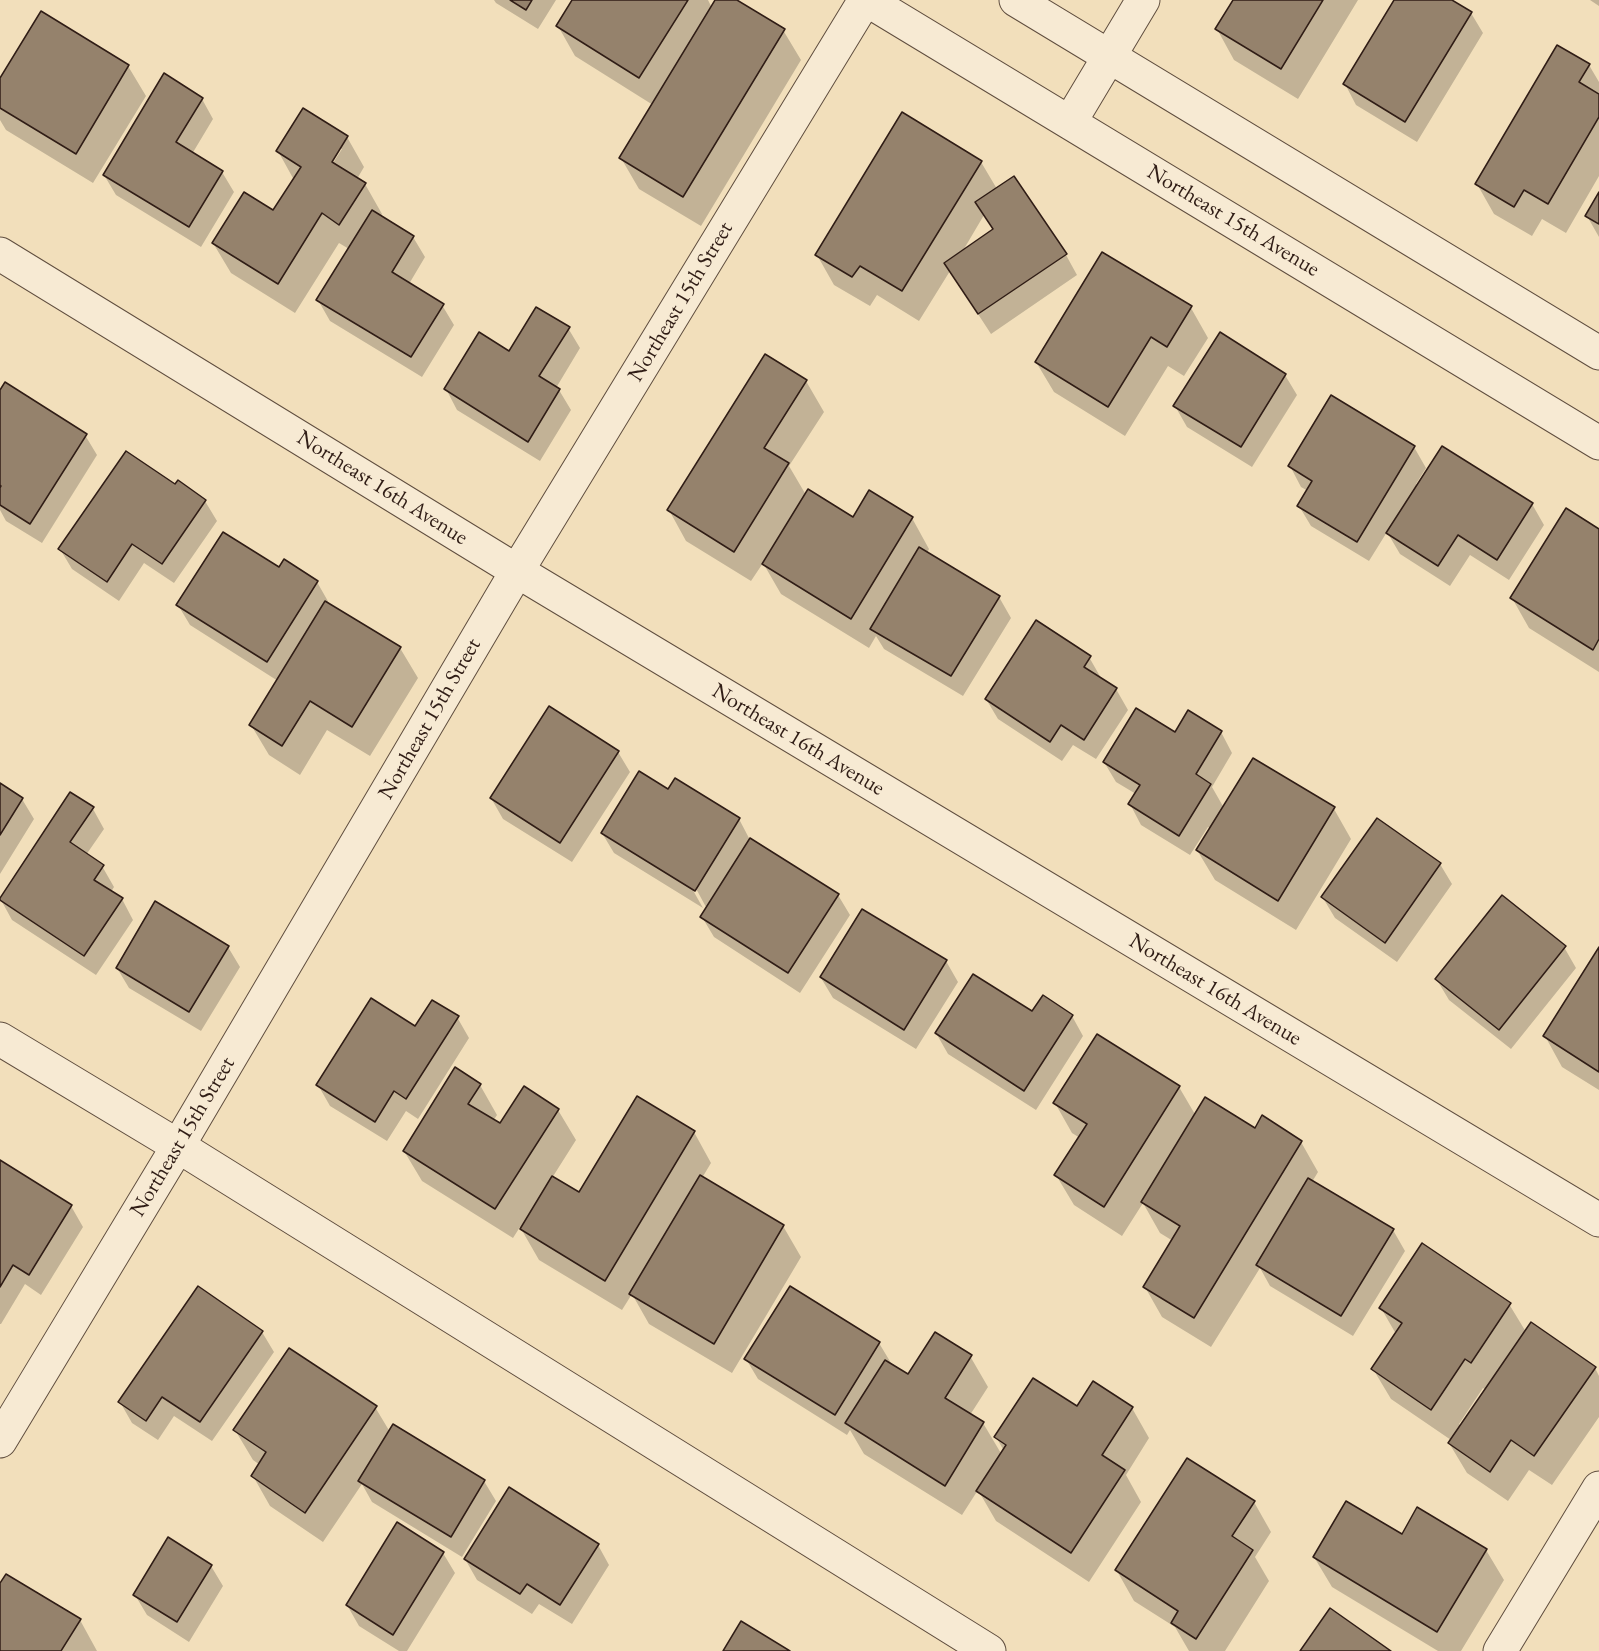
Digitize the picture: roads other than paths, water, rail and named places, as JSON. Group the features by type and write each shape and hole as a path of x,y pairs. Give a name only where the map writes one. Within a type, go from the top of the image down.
{"street":[{"name":"Northeast 15th Avenue","path":"866,0 1599,442"},
{"name":"Northeast 15th Street","path":"0,1441 178,1146 517,572 866,0"},
{"path":"1016,0 1599,353"},
{"path":"1070,122 1143,0"},
{"name":"Northeast 16th Avenue","path":"0,254 517,572 1599,1220"},
{"path":"0,1039 178,1146 988,1651"},
{"path":"1500,1651 1599,1488"}]}
